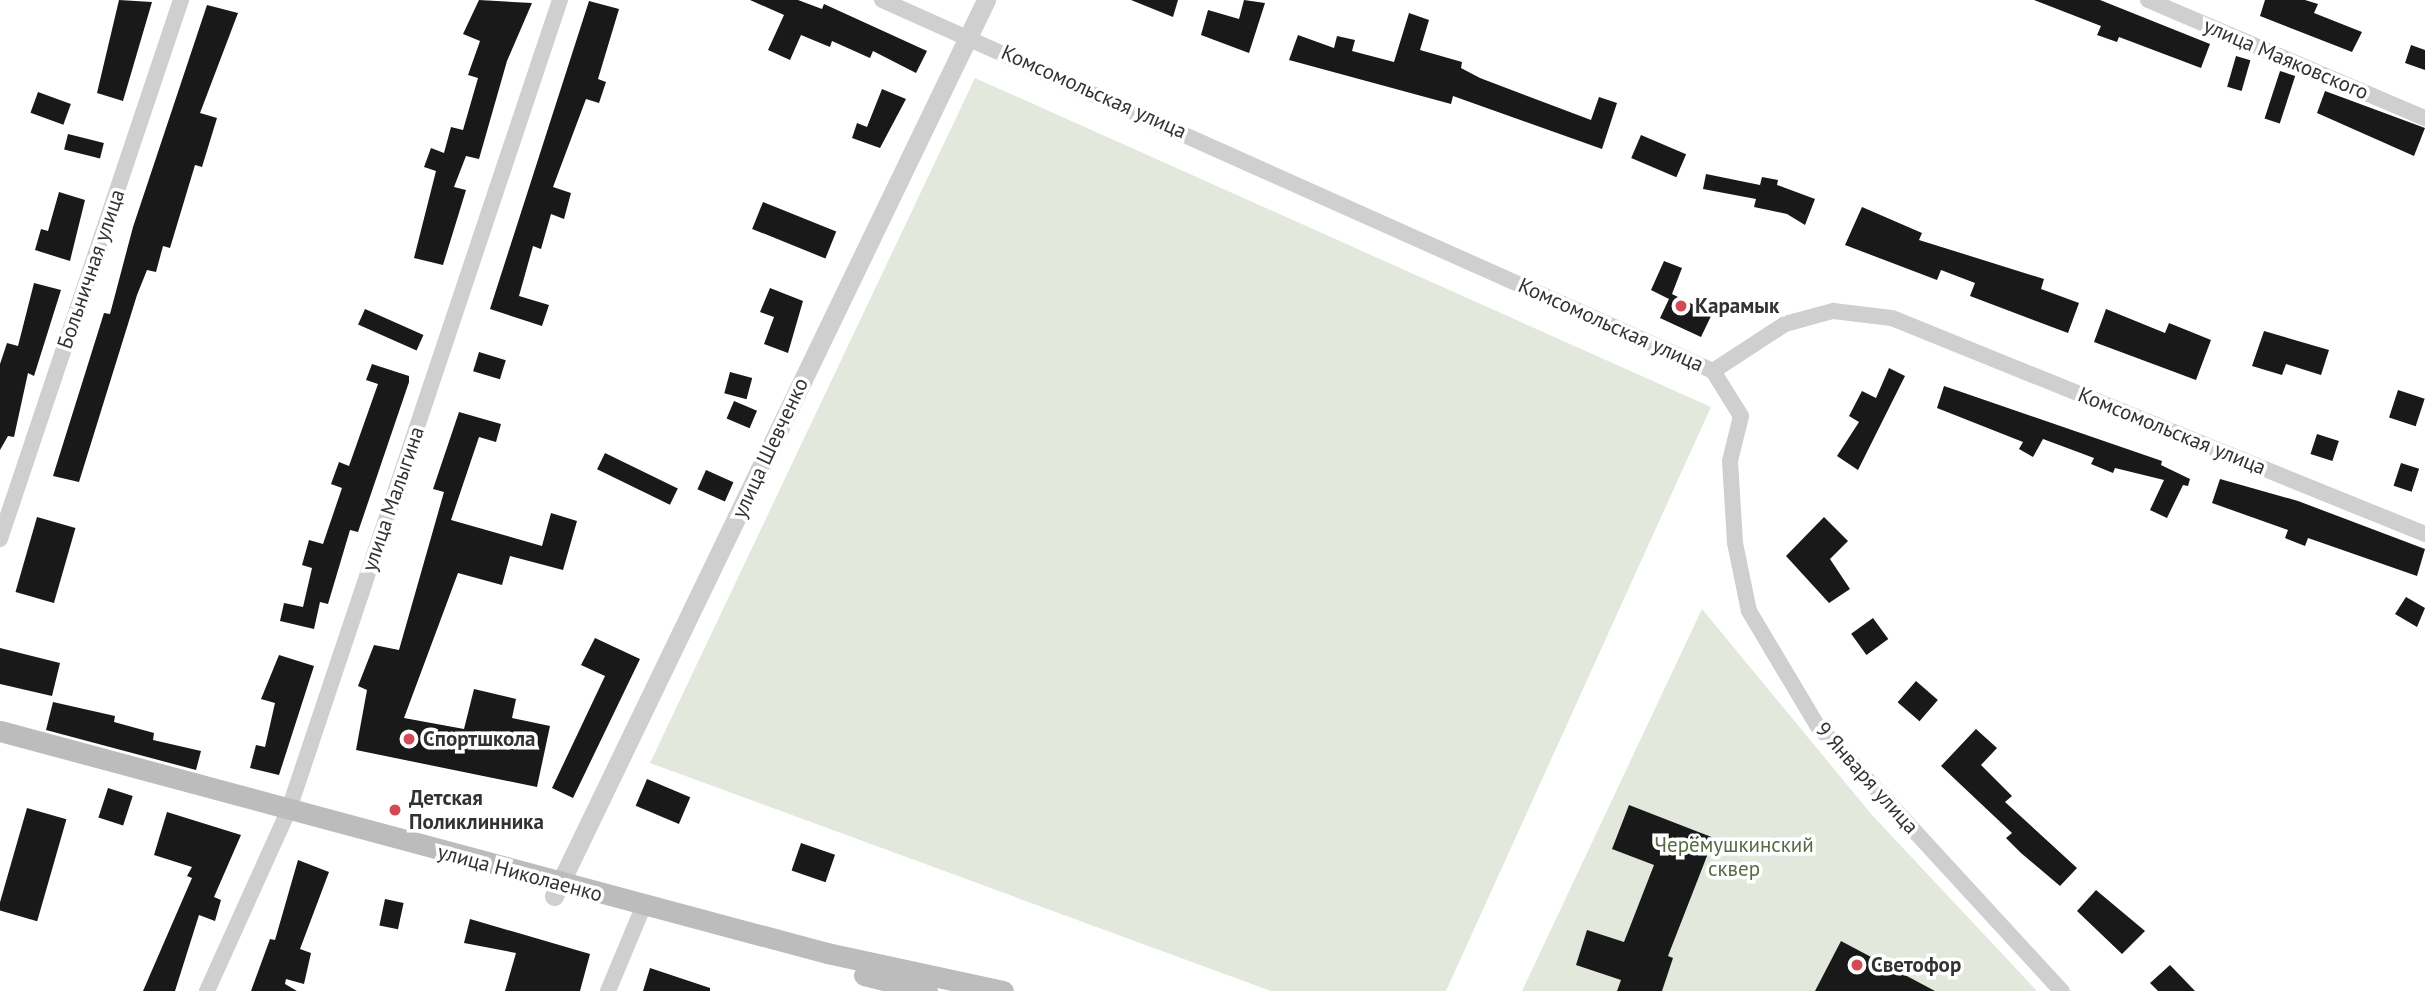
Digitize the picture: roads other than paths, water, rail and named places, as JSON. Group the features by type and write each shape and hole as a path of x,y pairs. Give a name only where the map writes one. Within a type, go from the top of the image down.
{"main road":[{"name":"улица Николаенко","path":"0,731 284,818"},
{"name":"улица Николаенко","path":"0,745 641,912 926,991"},
{"name":"улица Николаенко","path":"641,912 1003,991"}],"street":[{"name":"Больничная улица","path":"0,538 181,0"},
{"name":"улица Малыгина","path":"207,991 284,818 560,0"},
{"name":"Комсомольская улица","path":"883,0 966,34 1713,371 1785,324 1833,311 1892,318 2425,534"},
{"name":"улица Шевченко","path":"557,890 966,34 986,0"},
{"name":"улица Маяковского","path":"2148,0 2425,118"},
{"name":"9 Января улица","path":"1713,371 1741,416 1730,461 1735,543 1749,611 1817,724 2062,991"},
{"path":"608,991 641,912"}],"place":[{"name":"Карамык","path":"1681,306"},
{"name":"Спортшкола","path":"409,739"},
{"name":"Детская Поликлинника","path":"395,810"},
{"name":"Светофор","path":"1857,965"}],"park label":[{"name":"Черёмушкинский сквер","path":"1734,857"}]}
